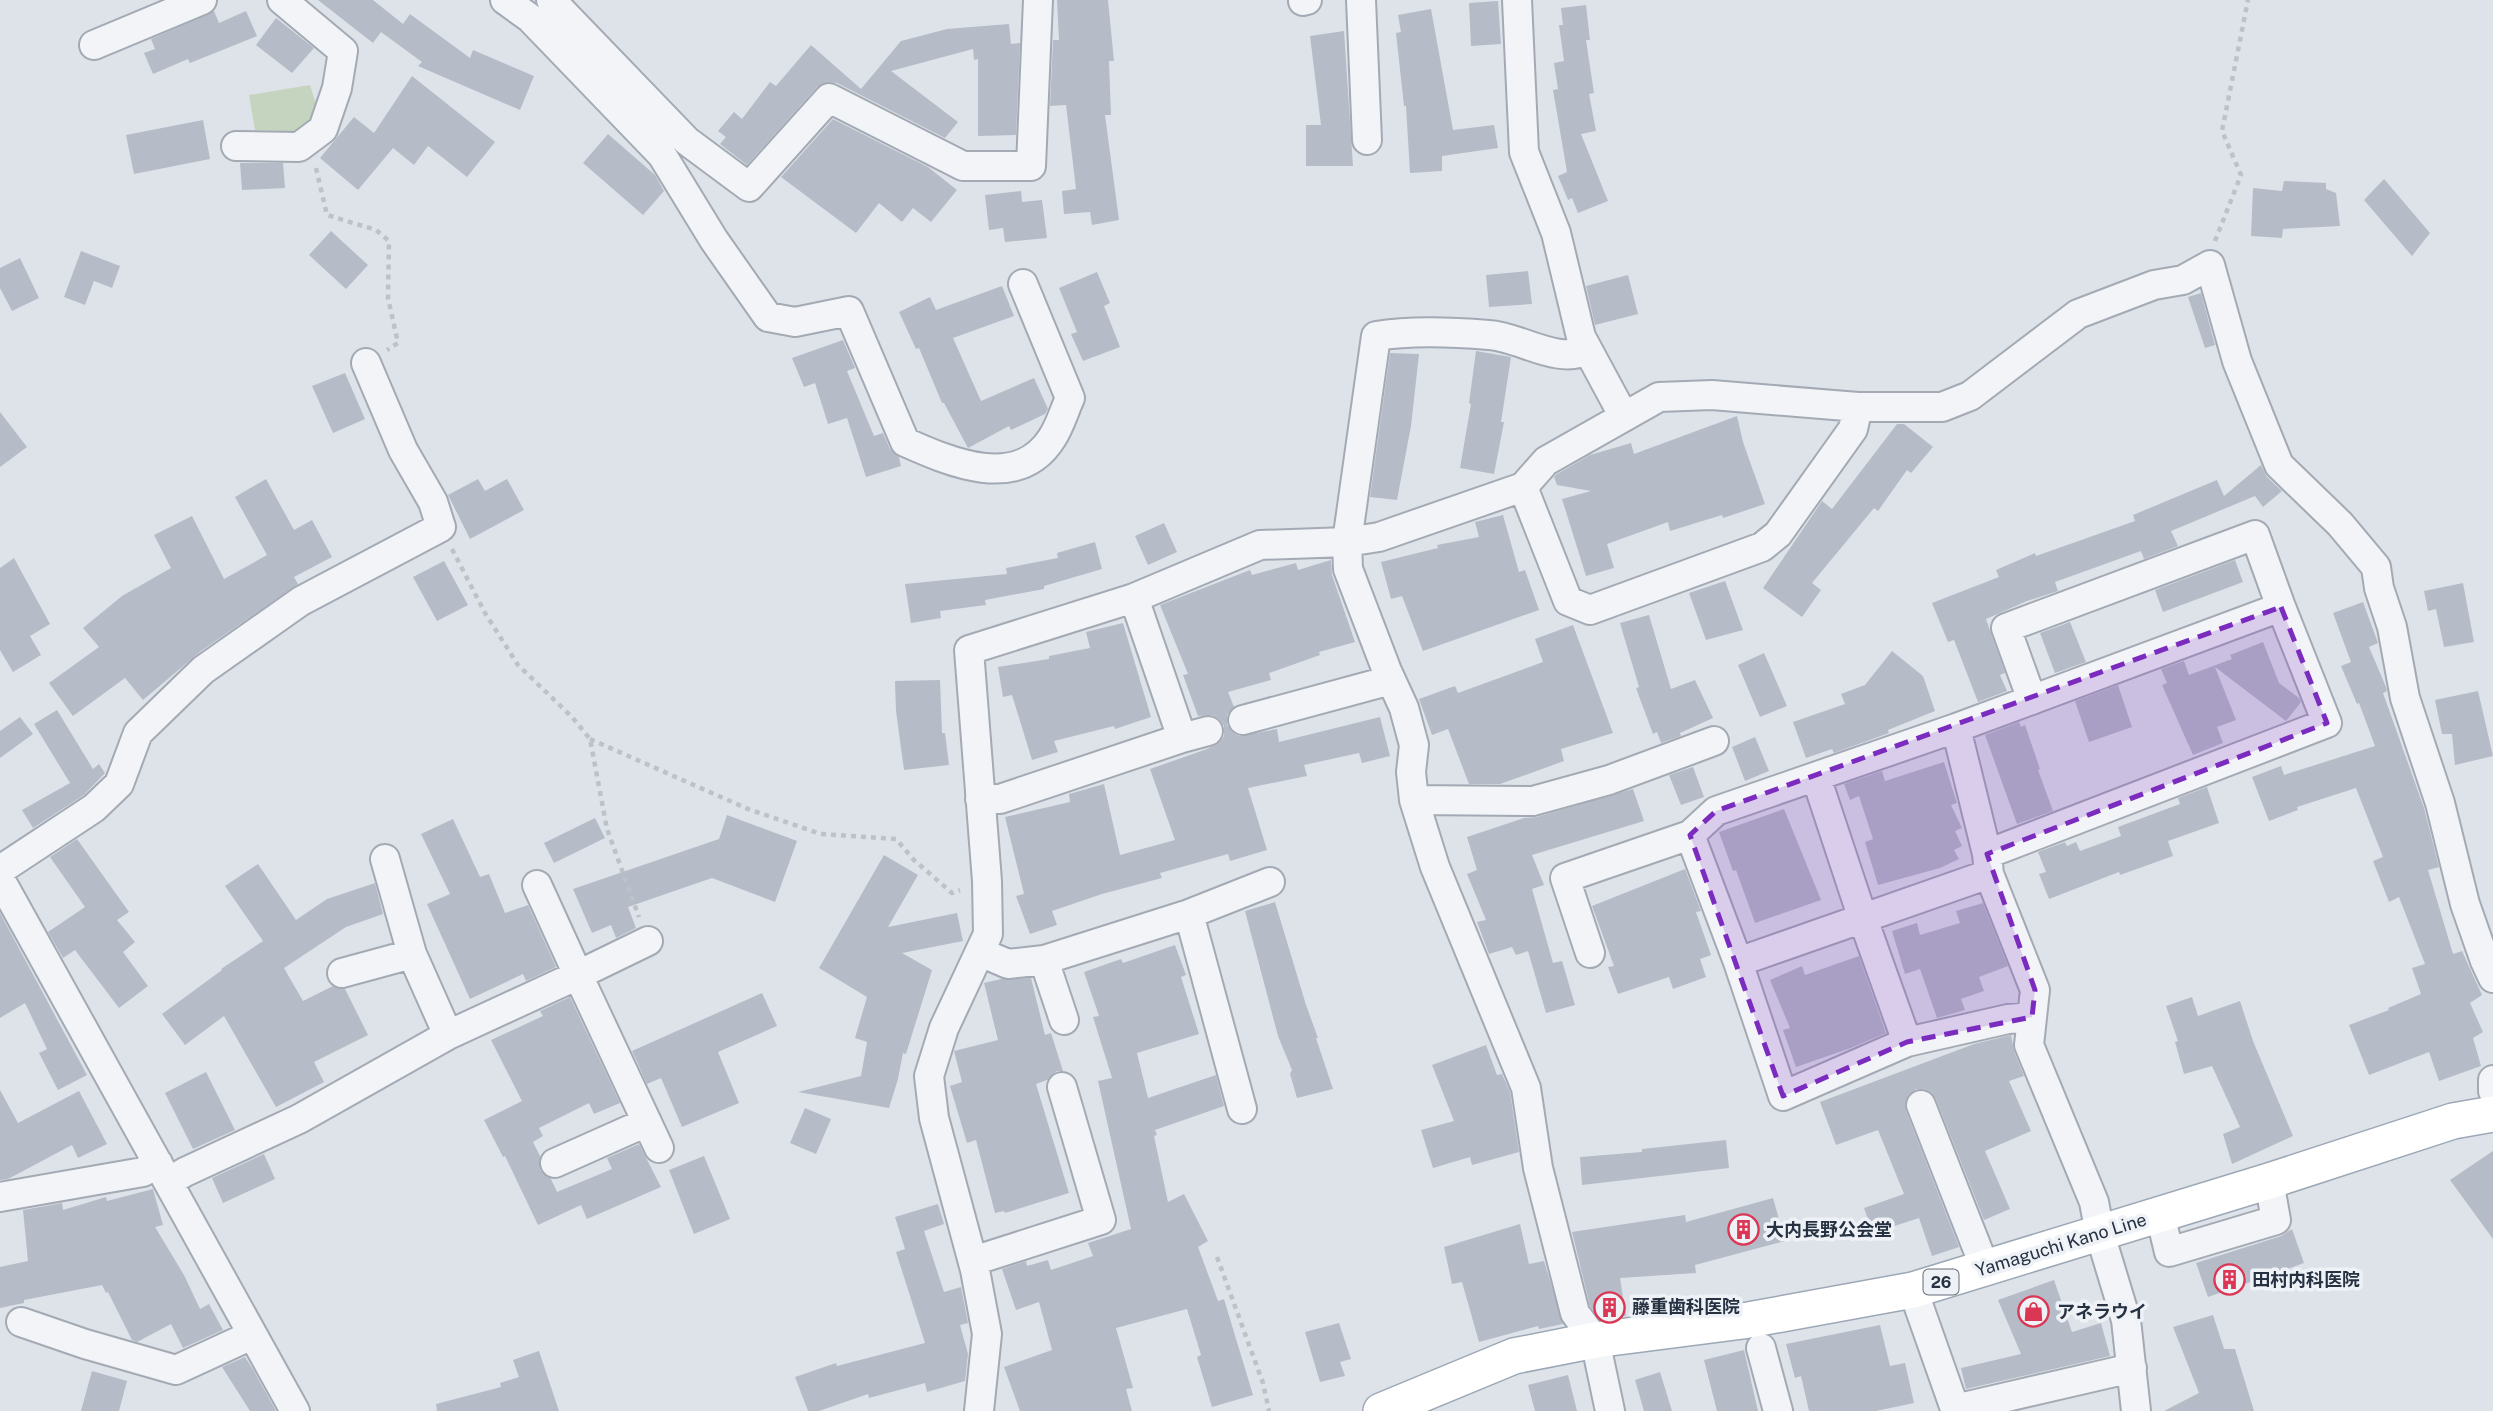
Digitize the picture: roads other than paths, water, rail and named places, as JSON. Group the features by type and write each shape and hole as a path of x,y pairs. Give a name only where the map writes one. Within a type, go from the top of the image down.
{"main road":[{"name":"Yamaguchi Kano Line","path":"1381,1411 1514,1356 1595,1340 1743,1321 1913,1290 2269,1181 2453,1121 2493,1114"}],"street":[{"path":"94,45 202,0"},
{"path":"236,146 299,147 323,129 337,88 343,51 282,0"},
{"path":"505,0 530,18 662,155 714,240 768,317 795,322 849,311 905,442 943,459 986,470 1028,463 1052,439 1070,398 1023,284"},
{"path":"551,0 687,141 749,187 829,98 963,166 1031,166 1038,0"},
{"path":"1361,0 1367,140"},
{"path":"1517,0 1524,152 1556,233 1580,337 1623,415"},
{"path":"979,1411 987,1334 973,1261 934,1118 929,1076 944,1028 988,934 988,881 969,650 1134,598 1260,545 1347,542 1379,537 1523,487 1546,461 1659,397 1712,395 1858,407 1942,407 1970,396 2078,314 2154,285 2183,280 2210,265 2237,361 2278,465 2340,524 2376,567 2379,588 2392,627 2405,698 2440,803 2465,904 2484,961 2493,978"},
{"path":"1588,351 1577,356 1564,355 1493,335 1396,333 1376,336 1347,542 1348,569 1404,708 1414,745 1411,772 1414,800 1436,867 1526,1088 1538,1168 1575,1313 1595,1340 1610,1411"},
{"path":"0,870 94,808 119,784 138,733 203,670 301,601 441,527 433,502 403,450 366,363"},
{"path":"1523,487 1568,601 1590,610 1762,547 1778,534 1853,429 1858,407"},
{"path":"1738,962 1863,919 2327,723 2255,535 2006,628 2032,699"},
{"path":"981,799 1000,799 1195,734 1134,598"},
{"path":"1590,953 1565,878 1690,835 1716,811 1956,728 2281,607"},
{"path":"1243,720 1391,680"},
{"path":"1956,728 1988,864 2035,990 2029,1045 2094,1202 2099,1234 2126,1320 2136,1411"},
{"path":"1414,800 1533,801 1609,780 1714,741"},
{"path":"1816,777 1907,1042"},
{"path":"1690,835 1738,962 1783,1096 1907,1042 2008,1019 2032,1017"},
{"path":"385,859 412,954 448,1035"},
{"path":"0,879 295,1411"},
{"path":"980,951 1008,964 1044,960 1189,914 1270,882"},
{"path":"537,885 659,1148"},
{"path":"1189,914 1242,1109"},
{"path":"0,1197 143,1172 185,1172 299,1119 448,1035 648,941"},
{"path":"342,973 412,954"},
{"path":"1044,960 1064,1020"},
{"path":"2493,1080 2493,1091"},
{"path":"973,1261 1101,1220 1062,1087"},
{"path":"1921,1105 1985,1268"},
{"path":"555,1163 647,1122"},
{"path":"1913,1290 1943,1337 1950,1410 2132,1368"},
{"path":"21,1322 176,1370 252,1335"},
{"path":"1761,1348 1778,1411"}],"place":[{"name":"大内長野公会堂","path":"1743,1230"},
{"name":"田村内科医院","path":"2229,1280"},
{"name":"藤重歯科医院","path":"1609,1307"},
{"name":"アネラウイ","path":"2034,1312"}]}
